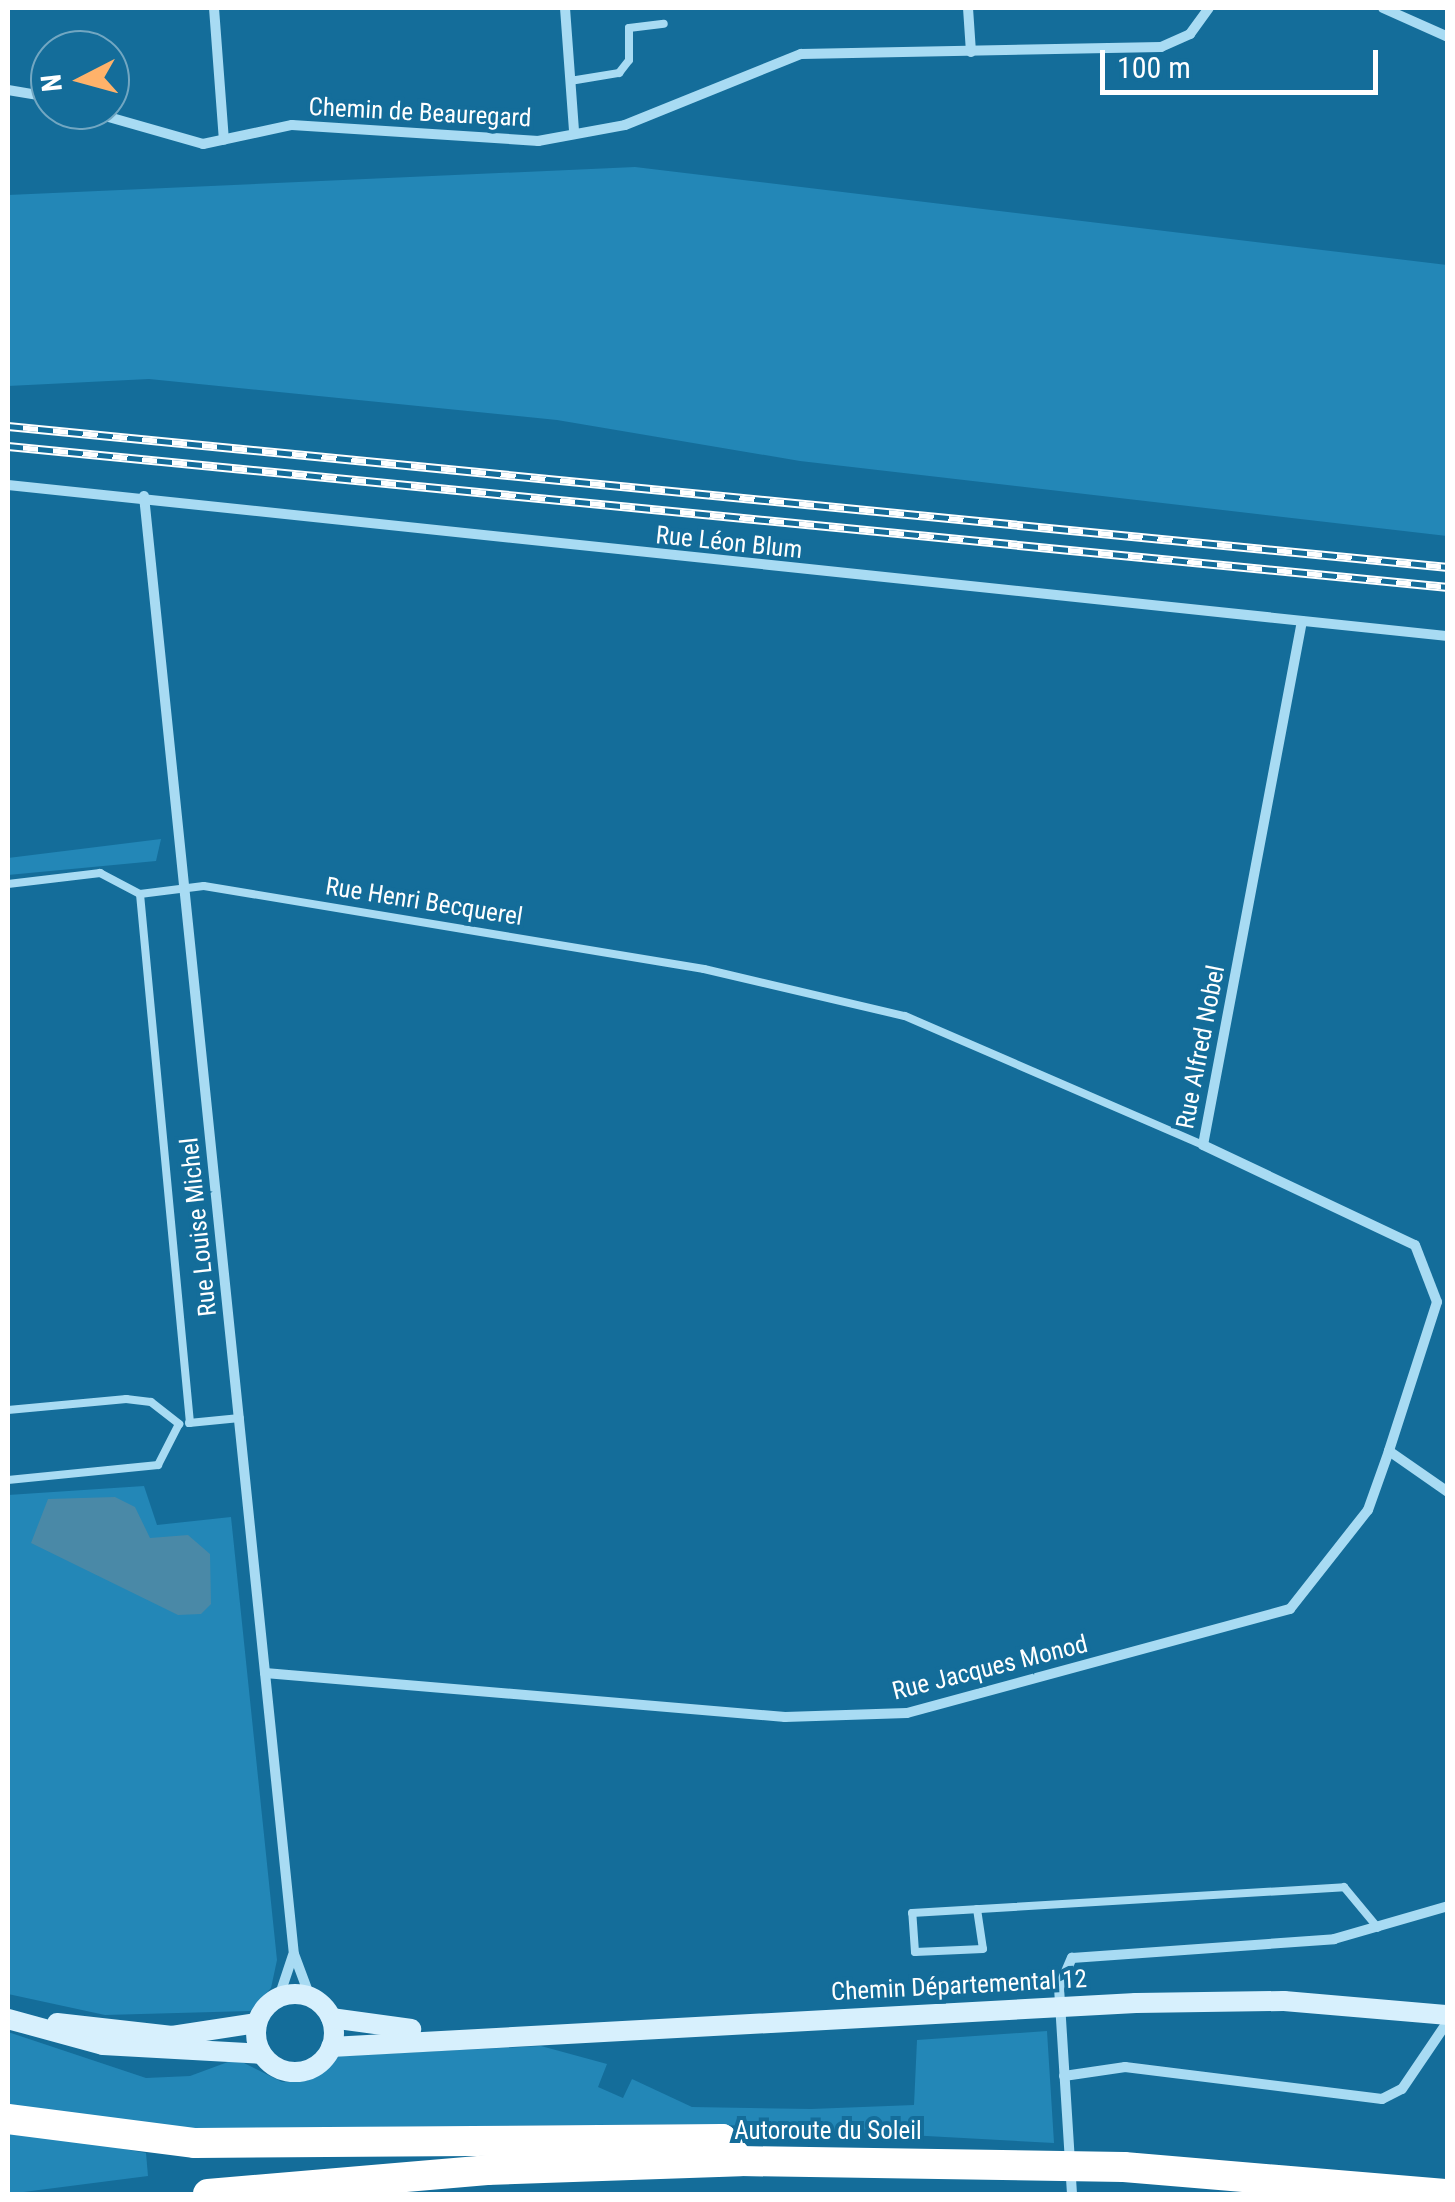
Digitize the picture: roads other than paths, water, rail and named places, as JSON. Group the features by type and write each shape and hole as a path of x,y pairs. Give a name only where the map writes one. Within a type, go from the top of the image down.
{"highway":[{"path":"8,2119 194,2144 722,2139 740,2161"},
{"name":"Autoroute du Soleil","path":"208,2194 487,2170 740,2161 1104,2166 1448,2194"}],"main road":[{"path":"8,2016 172,2036 257,2023 279,1997 310,1997 331,2018 473,2033"},
{"name":"Chemin Départemental 12","path":"473,2033 1136,2003 1284,2002 1448,2018"},
{"path":"8,2016 103,2045 262,2054 290,2072 322,2061 332,2047 331,2018"},
{"path":"257,2023 262,2054"},
{"path":"332,2047 473,2033"}],"street":[{"path":"214,8 224,140"},
{"path":"968,8 970,52"},
{"name":"Chemin de Beauregard","path":"130,127 166,140 224,140 292,125 538,142 574,130 625,124 802,54 1161,47 1190,34 1209,8"},
{"path":"1383,8 1448,37"},
{"path":"565,10 574,130"},
{"name":"Rue Léon Blum","path":"8,485 144,496 1448,636"},
{"name":"Rue Louise Michel","path":"144,496 181,889 294,1954 310,1997"},
{"name":"Rue Alfred Nobel","path":"1302,621 1202,1145 1415,1245 1437,1302 1389,1451"},
{"path":"1389,1451 1446,1491"},
{"name":"Rue Jacques Monod","path":"265,1673 785,1717 907,1714 1290,1609 1368,1510 1389,1451"},
{"path":"1072,2194 1061,1973 1080,1955 1300,1943 1378,1928 1448,1906"},
{"name":"Rue Louise Michel","path":"279,1997 294,1954"},
{"path":"1064,2076 1126,2066 1382,2098 1402,2089 1448,2018"}],"lane":[{"path":"570,82 619,73 630,28 664,24"},
{"path":"8,884 100,874 140,894 190,1423"},
{"name":"Rue Henri Becquerel","path":"140,894 181,889 704,969 905,1016 1202,1145"},
{"path":"8,1410 126,1399 150,1402 180,1424 240,1418"},
{"path":"8,1480 158,1465 180,1424"},
{"path":"977,1909 983,1950 915,1952 912,1913 977,1909 1344,1887 1378,1928"}],"railway":[{"path":"8,426 1448,567"},
{"path":"8,446 1448,587"}]}
